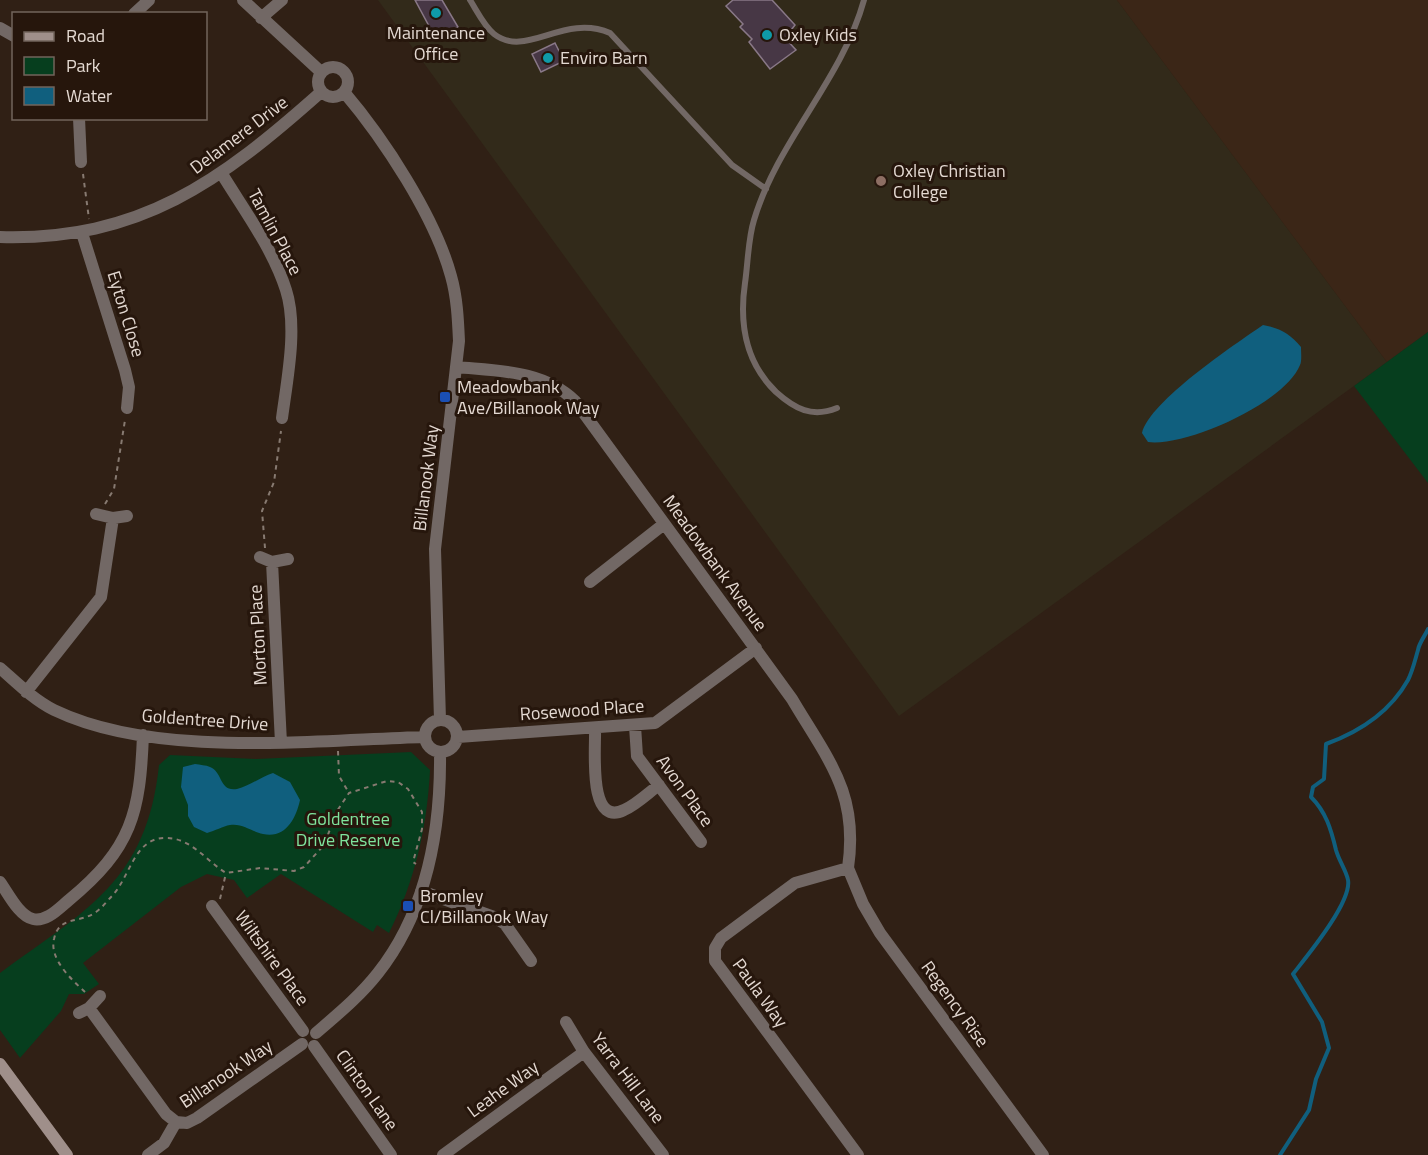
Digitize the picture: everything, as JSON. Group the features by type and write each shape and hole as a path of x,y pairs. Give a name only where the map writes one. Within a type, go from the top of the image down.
{"main road":[{"path":"0,1064 66,1155"}],"street":[{"path":"136,12 149,0"},
{"path":"243,0 321,72"},
{"path":"261,18 282,0"},
{"path":"333,66 344,72 348,83 344,92 332,97 321,92 317,83 321,72 333,66"},
{"name":"Delamere Drive","path":"0,237 86,232 142,215 194,191 222,174 266,141 321,92"},
{"name":"Billanook Way","path":"344,92 362,113 421,206 439,243 451,276 457,307 459,341 457,367 435,549 440,720"},
{"path":"79,120 81,162"},
{"name":"Tamlin Place","path":"222,174 267,248 286,291 291,347 282,418"},
{"name":"Eyton Close","path":"86,232 129,387 127,408"},
{"name":"Meadowbank Avenue","path":"457,367 528,375 563,390 575,402 792,699 843,787 851,816 848,868"},
{"path":"26,692 101,597 104,516 127,516"},
{"path":"590,582 664,524"},
{"name":"Morton Place","path":"281,743 266,560 288,559"},
{"name":"Rosewood Place","path":"458,737 655,723 756,648"},
{"name":"Goldentree Drive","path":"0,668 26,692 51,709 82,722 143,735 233,743 425,737"},
{"path":"440,720 453,724 458,737 450,750 440,752 428,746 425,737 430,724 440,720"},
{"name":"Avon Place","path":"635,726 637,756 701,842"},
{"path":"596,728 597,791 599,804 606,811 615,813 624,810 659,785"},
{"path":"0,882 23,913 32,919 42,919 53,914 99,874 119,845 137,804 141,785 143,735"},
{"name":"Billanook Way","path":"148,1155 164,1143 176,1122 187,1123 197,1118 309,1039 355,998 379,972 395,948 421,891 441,800 440,752"},
{"name":"Paula Way","path":"848,868 795,884 721,938 715,948 715,961 858,1155"},
{"name":"Regency Rise","path":"848,868 863,904 880,933 1043,1155"},
{"path":"421,891 494,917 505,924 531,961"},
{"name":"Wiltshire Place","path":"217,902 309,1039"},
{"path":"91,1004 166,1114 176,1122"},
{"name":"Yarra Hill Lane","path":"566,1022 584,1052 663,1155"},
{"name":"Clinton Lane","path":"309,1039 391,1155"},
{"name":"Leahe Way","path":"443,1155 584,1052"}],"lane":[{"path":"470,0 494,34 515,43 573,27 590,26 610,33 732,165 766,189"},
{"path":"837,408 823,414 806,413 788,403 771,387 746,347 742,303 754,221 766,189 794,133 845,51 864,0"}],"path":[{"path":"81,162 86,232"},
{"path":"104,516 105,501 114,489 127,408"},
{"path":"266,560 262,511 274,482 282,418"},
{"path":"338,740 339,776 349,793"},
{"path":"91,1004 83,990 55,956 53,942 57,928 68,920 81,920 97,912 123,885 139,850 147,842 163,838 181,839 226,873 260,868 294,871 304,867 324,845 337,811 349,793 387,781 398,782 408,789 422,812 422,829 414,862 427,867"},
{"path":"217,902 226,873"}],"shaded area":[{"name":"Oxley Christian College","path":"378,0 1117,0 1387,362 899,716"},
{"path":"1117,0 1428,0 1428,332 1387,362"}],"green space":[{"path":"1428,332 1428,483 1354,386"},
{"name":"Goldentree Drive Reserve","path":"411,752 430,770 426,813 413,874 389,933 377,925 373,932 281,874 247,898 234,880 207,874 181,887 83,963 99,984 84,994 69,994 61,1011 20,1058 0,1030 0,973 85,910 107,889 126,865 141,838 152,805 159,765 170,755 256,759"}],"water":[{"path":"1263,325 1284,332 1301,347 1301,363 1291,379 1275,394 1233,420 1186,437 1165,442 1148,442 1142,433 1148,420 1160,405 1195,374"},
{"path":"195,764 214,770 224,785 231,789 242,788 273,773 290,782 300,800 296,814 288,826 271,835 235,825 207,833 194,827 188,816 188,805 181,787 183,767"}],"building":[{"name":"Maintenance Office","path":"415,0 442,0 458,27 436,39"},
{"name":"Oxley Kids","path":"733,0 772,0 795,25 785,38 796,50 770,69 749,42 752,39 740,27 743,24 726,6"},
{"name":"Enviro Barn","path":"555,43 564,61 541,72 532,54"}],"waterway":[{"path":"1280,1155 1309,1110 1316,1079 1329,1048 1322,1022 1293,974 1336,915 1347,890 1348,880 1327,821 1311,797 1313,787 1324,779 1326,744 1362,727 1392,702 1408,680 1428,629"}],"place":[{"name":"Maintenance Office","path":"436,13"},
{"name":"Oxley Kids","path":"767,35"},
{"name":"Enviro Barn","path":"548,58"},
{"name":"Oxley Christian College","path":"881,181"},
{"name":"Meadowbank Ave/Billanook Way","path":"445,397"},
{"name":"Bromley Cl/Billanook Way","path":"408,906"}]}
